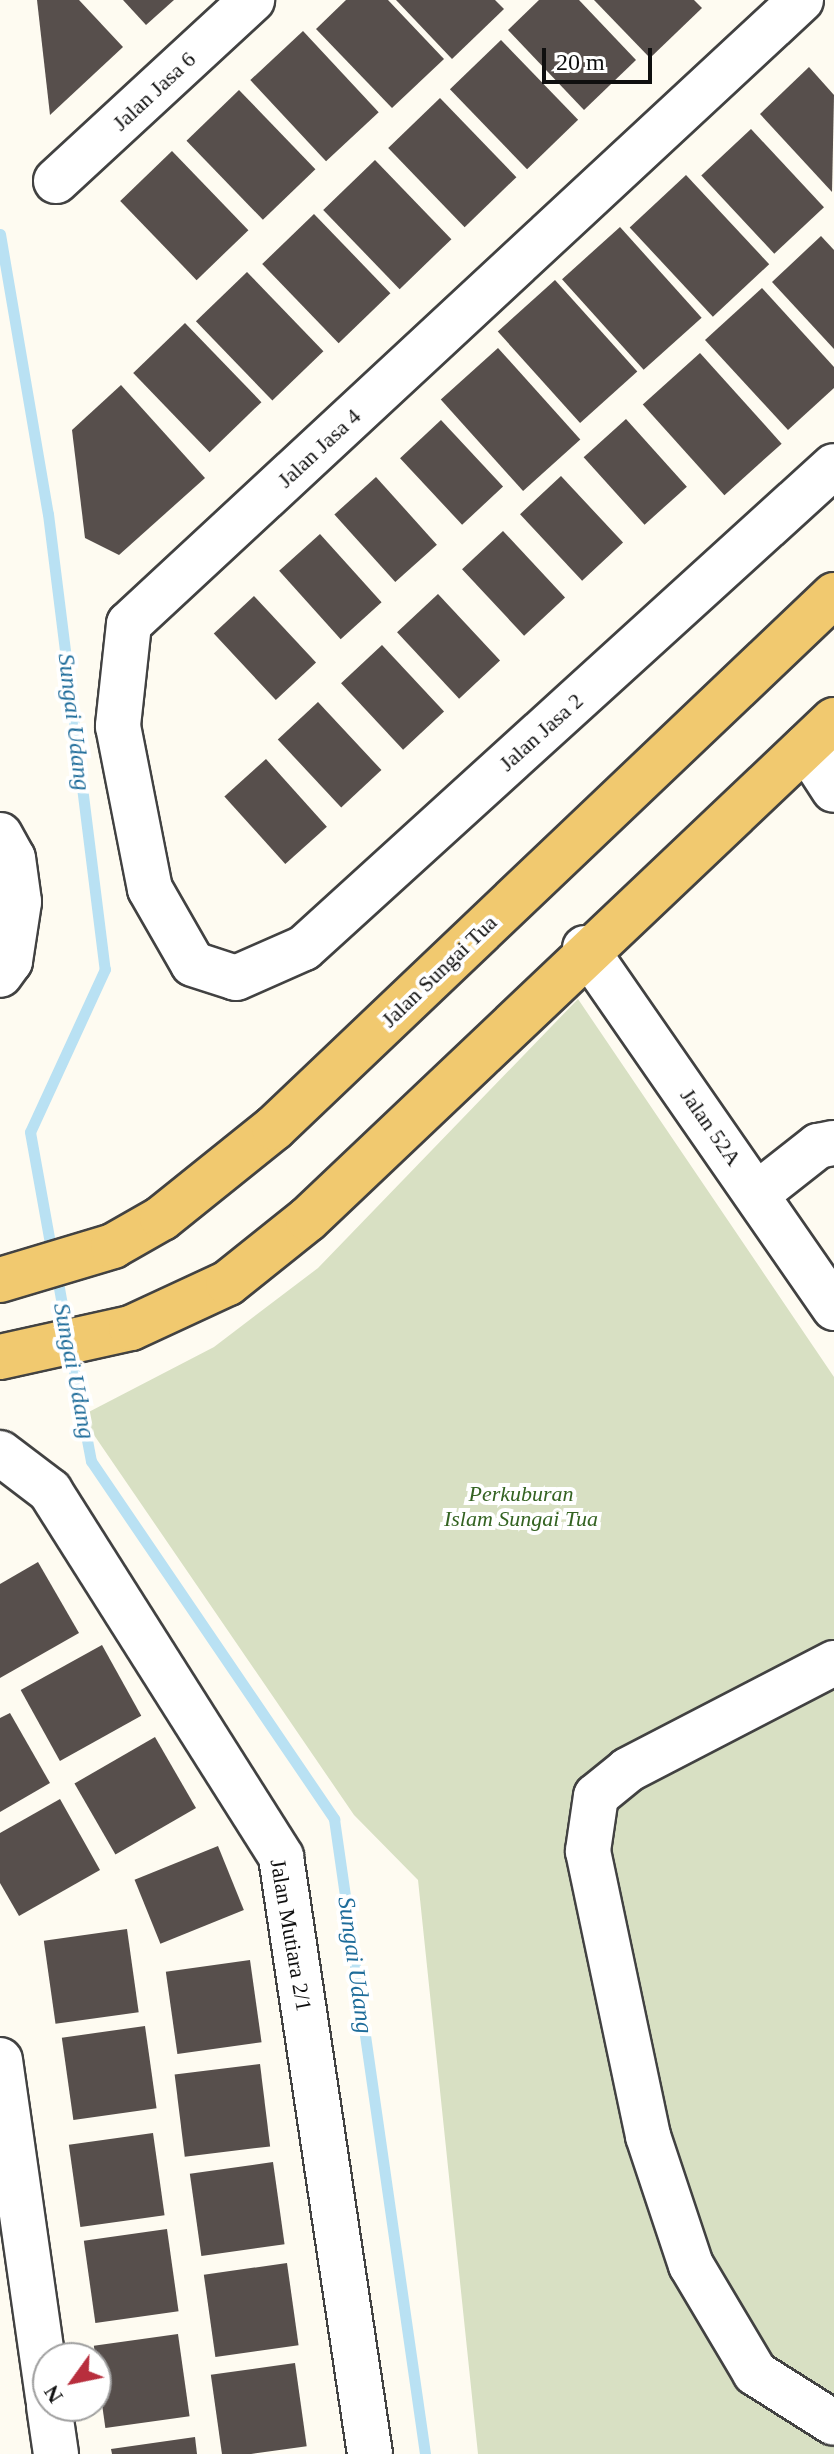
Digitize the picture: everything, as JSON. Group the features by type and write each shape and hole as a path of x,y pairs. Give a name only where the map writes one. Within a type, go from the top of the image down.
{"main road":[{"name":"Jalan Sungai Tua","path":"4,1279 113,1246 162,1218 274,1128 834,595"},
{"path":"0,1357 44,1353 131,1328 228,1283 308,1219 585,948 820,733"}],"street":[{"name":"Jalan Jasa 6","path":"56,181 252,0"},
{"name":"Jalan Jasa 4","path":"236,978 193,964 150,889 118,726 129,624 801,0"},
{"name":"Jalan Jasa 2","path":"236,978 304,948 834,466"},
{"path":"820,733 834,790"},
{"path":"0,835 13,858 19,902 10,961 0,975"},
{"name":"Jalan 52A","path":"585,948 834,1308"},
{"path":"757,1194 818,1146 834,1143"},
{"name":"Jalan Mutiara 2/1","path":"0,1453 50,1491 281,1857 370,2454"},
{"path":"834,1663 628,1770 596,1796 588,1851 648,2136 691,2265 755,2373 834,2423"},
{"path":"0,2060 40,2342"},
{"path":"51,2422 56,2454"}],"green space":[{"name":"Perkuburan Islam Sungai Tua","path":"578,999 834,1377 834,2454 478,2454 418,1880 354,1815 81,1416 214,1347 318,1268"}],"building":[{"path":"37,0 79,0 123,47 50,115"},
{"path":"123,0 174,0 146,25"},
{"path":"346,0 388,0 444,59 392,108 316,29"},
{"path":"396,0 495,0 504,9 452,59"},
{"path":"539,0 579,0 636,60 584,110 508,30"},
{"path":"594,0 694,0 702,8 650,58"},
{"path":"303,31 379,112 326,161 250,80"},
{"path":"501,40 578,120 527,169 450,89"},
{"path":"809,67 834,95 832,192 760,114"},
{"path":"239,90 315,169 263,220 186,141"},
{"path":"440,98 516,177 465,227 388,148"},
{"path":"751,129 824,207 774,254 701,175"},
{"path":"172,151 248,230 197,280 120,201"},
{"path":"375,160 451,239 400,289 323,210"},
{"path":"686,175 769,264 713,317 630,228"},
{"path":"314,214 390,293 339,343 262,264"},
{"path":"620,227 702,318 644,370 562,279"},
{"path":"821,236 834,250 834,349 772,282"},
{"path":"247,272 323,351 272,400 196,321"},
{"path":"555,280 637,371 580,423 498,332"},
{"path":"762,288 834,367 834,388 788,430 705,340"},
{"path":"185,323 261,402 210,452 133,373"},
{"path":"498,348 580,439 523,491 441,400"},
{"path":"700,353 782,444 724,495 643,405"},
{"path":"121,385 205,478 119,555 85,538 72,430"},
{"path":"626,419 687,487 645,525 584,457"},
{"path":"441,420 503,487 462,525 400,458"},
{"path":"561,476 623,543 582,581 520,514"},
{"path":"376,477 437,545 395,582 334,514"},
{"path":"503,531 565,598 524,636 462,569"},
{"path":"320,534 382,602 341,639 279,571"},
{"path":"438,594 500,661 459,699 397,632"},
{"path":"254,596 316,663 276,700 214,634"},
{"path":"382,645 444,712 403,750 341,683"},
{"path":"318,702 381,770 341,808 278,740"},
{"path":"266,759 327,827 285,864 224,796"},
{"path":"38,1562 79,1633 0,1678 0,1584"},
{"path":"102,1645 141,1716 60,1761 21,1690"},
{"path":"10,1713 50,1783 0,1812 0,1718"},
{"path":"155,1737 196,1808 115,1855 74,1784"},
{"path":"60,1799 100,1870 19,1916 0,1883 0,1833"},
{"path":"218,1846 244,1910 160,1944 135,1880"},
{"path":"127,1929 139,2012 56,2024 44,1941"},
{"path":"250,1960 262,2042 177,2054 166,1972"},
{"path":"145,2026 157,2108 73,2120 62,2038"},
{"path":"260,2064 270,2146 185,2157 175,2074"},
{"path":"153,2133 165,2215 80,2227 69,2145"},
{"path":"273,2162 285,2244 201,2256 190,2174"},
{"path":"167,2229 179,2311 95,2323 84,2241"},
{"path":"287,2263 299,2345 215,2357 204,2275"},
{"path":"178,2334 190,2416 105,2428 105,2422 112,2422 112,2343"},
{"path":"295,2363 307,2446 251,2454 222,2454 211,2375"},
{"path":"195,2437 197,2454 112,2454 111,2449"}],"waterway":[{"name":"Sungai Udang","path":"0,234 48,514 105,969 30,1132 52,1254"},
{"name":"Sungai Udang","path":"56,1271 67,1333"},
{"name":"Sungai Udang","path":"70,1350 91,1461 334,1819 425,2454"}]}
